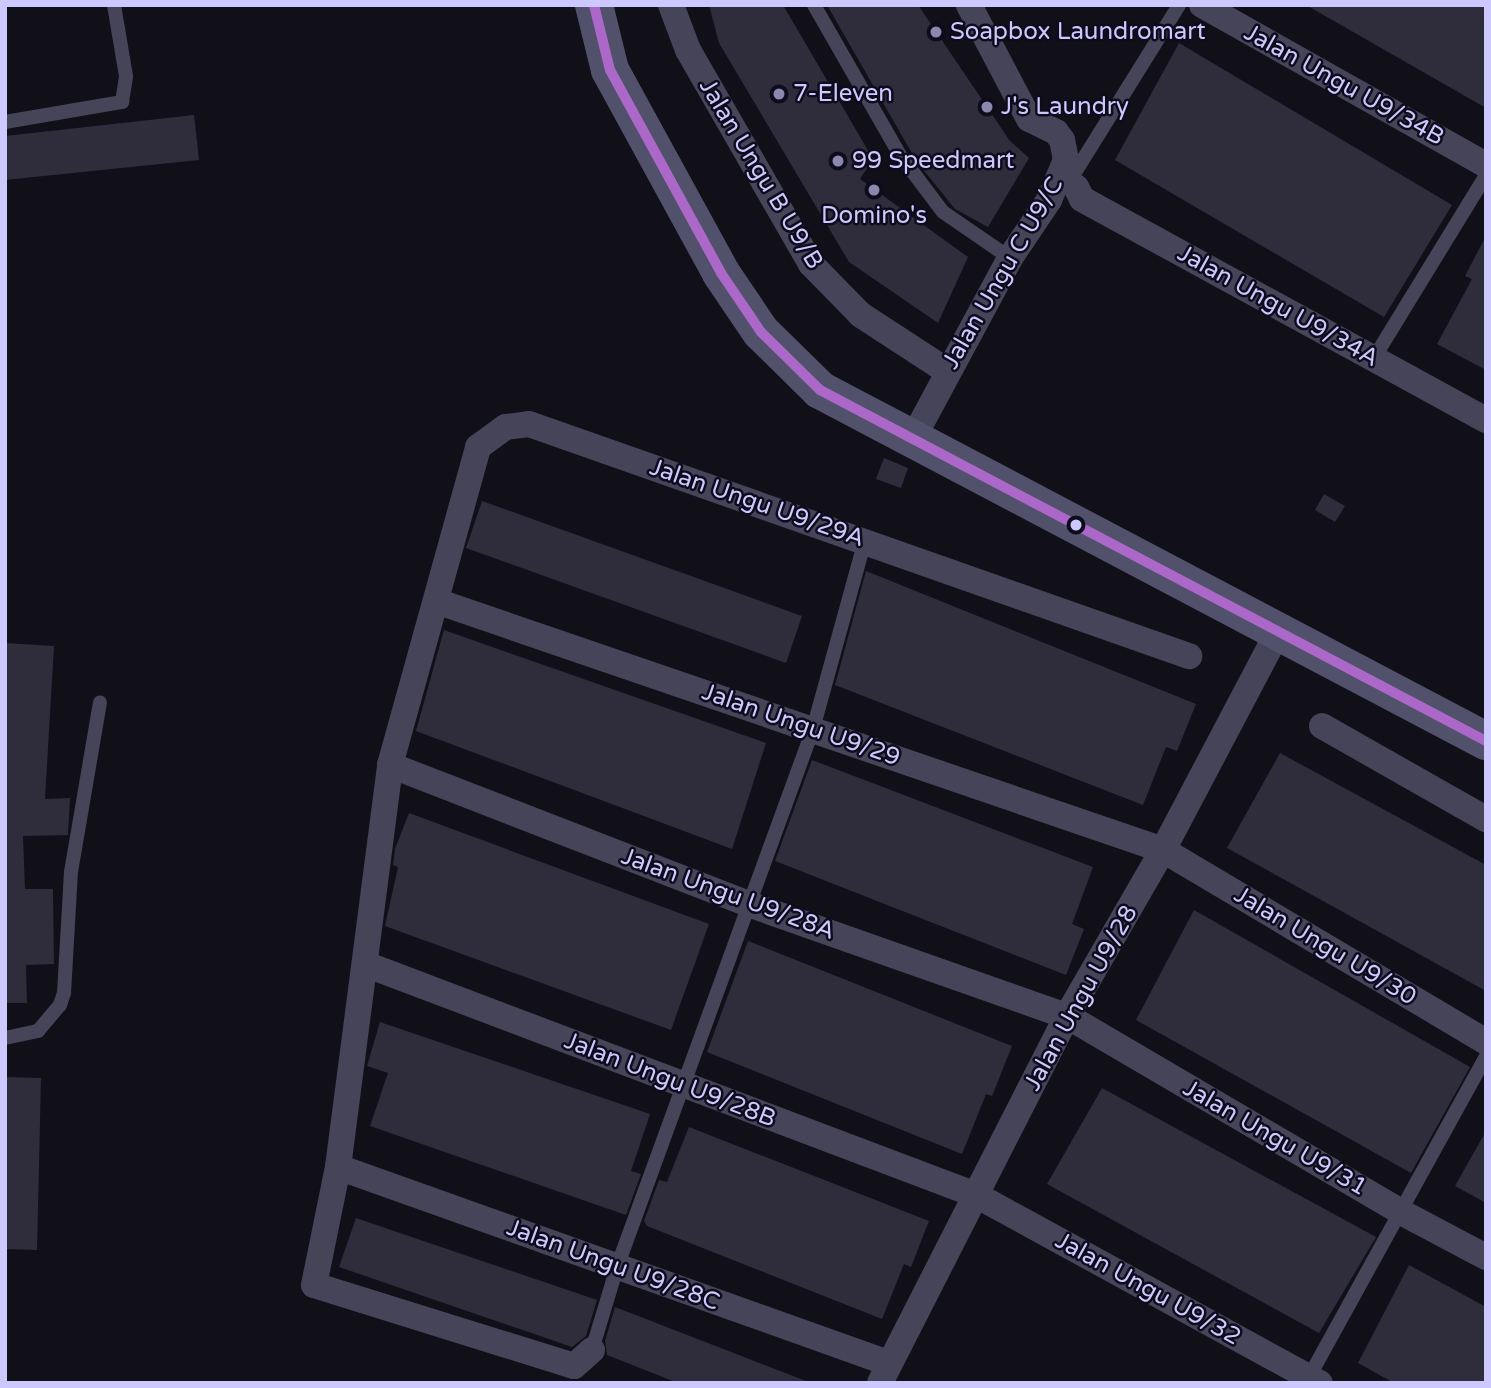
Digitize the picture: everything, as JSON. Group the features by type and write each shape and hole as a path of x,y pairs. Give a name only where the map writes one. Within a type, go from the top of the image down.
{"street":[{"path":"594,5 610,70 721,273 761,332 820,390 911,442 1486,741"},
{"name":"Jalan Ungu B U9/B","path":"671,5 688,50 811,264 861,315 947,371"},
{"name":"Jalan Ungu C U9/C","path":"911,442 1010,258 1049,200 1066,152 1056,132 1029,118 970,5"},
{"name":"Jalan Ungu U9/34B","path":"1202,5 1486,165"},
{"name":"Jalan Ungu U9/34A","path":"1076,187 1082,199 1486,420"},
{"name":"Jalan Ungu U9/29A","path":"592,1350 574,1366 314,1285 338,1167 390,765 439,602 478,447 506,427 529,424 1189,656"},
{"name":"Jalan Ungu U9/29","path":"439,602 1163,850"},
{"name":"Jalan Ungu U9/28","path":"884,1373 1068,1016 1163,850 1276,634"},
{"path":"1322,726 1486,819"},
{"name":"Jalan Ungu U9/28A","path":"390,765 751,905 1068,1016"},
{"name":"Jalan Ungu U9/30","path":"1163,850 1486,1042"},
{"name":"Jalan Ungu U9/28B","path":"365,964 976,1195"},
{"name":"Jalan Ungu U9/31","path":"1068,1016 1401,1212 1486,1257"},
{"name":"Jalan Ungu U9/28C","path":"338,1167 617,1267 884,1373"},
{"name":"Jalan Ungu U9/32","path":"976,1195 1315,1380"}],"lane":[{"path":"5,122 122,102 126,76 114,5"},
{"path":"814,5 900,155 943,212 1010,258"},
{"path":"1076,187 1074,174 1179,5"},
{"path":"1374,358 1486,175"},
{"path":"592,1350 617,1267 813,729 865,540"},
{"path":"5,1038 38,1031 60,1005 64,993 71,872 100,702"},
{"path":"1315,1380 1401,1212 1486,1057"}],"building":[{"path":"709,5 783,5 873,159 860,179 968,257 938,323 849,262 719,43"},
{"path":"827,5 918,5 1010,141 1029,158 988,227 955,209 917,162"},
{"path":"1306,5 1486,5 1486,108"},
{"path":"1179,43 1452,205 1384,317 1115,160"},
{"path":"194,115 199,160 5,180 5,136"},
{"path":"1486,236 1486,370 1437,344 1472,279 1465,276"},
{"path":"884,458 908,468 901,488 876,479"},
{"path":"1324,494 1345,506 1335,522 1315,510"},
{"path":"482,501 802,616 786,663 466,548"},
{"path":"866,571 1196,704 1177,751 1166,747 1143,805 835,685"},
{"path":"444,630 766,743 732,849 416,731"},
{"path":"5,643 54,646 45,799 70,798 68,835 23,836 25,889 53,889 54,964 26,965 27,1003 5,1003"},
{"path":"1280,753 1486,865 1486,991 1227,848"},
{"path":"812,760 1093,867 1072,924 1084,929 1066,975 775,861"},
{"path":"409,813 709,924 671,1030 385,926 398,867 393,865 395,849"},
{"path":"1194,910 1470,1067 1411,1173 1136,1020"},
{"path":"748,941 1012,1046 992,1096 986,1094 962,1154 707,1052"},
{"path":"380,1022 650,1114 631,1171 641,1174 626,1215 370,1126 388,1073 367,1066"},
{"path":"5,1077 41,1078 37,1250 5,1249"},
{"path":"1102,1088 1376,1237 1319,1333 1047,1184"},
{"path":"689,1127 929,1221 911,1267 904,1264 882,1319 647,1226 644,1221 659,1180 667,1182"},
{"path":"1486,1131 1486,1203 1455,1186"},
{"path":"356,1218 597,1300 586,1336 572,1347 339,1267"},
{"path":"1409,1265 1486,1307 1486,1383 1394,1383 1358,1363"},
{"path":"615,1307 806,1383 678,1383 607,1355 605,1341"}],"transit line":[{"path":"594,5 610,70 721,273 761,332 820,390 1486,741"}],"place":[{"name":"Soapbox Laundromart","path":"936,32"},
{"name":"7-Eleven","path":"779,94"},
{"name":"J's Laundry","path":"987,107"},
{"name":"99 Speedmart","path":"838,161"},
{"name":"Domino's","path":"874,190"}]}
